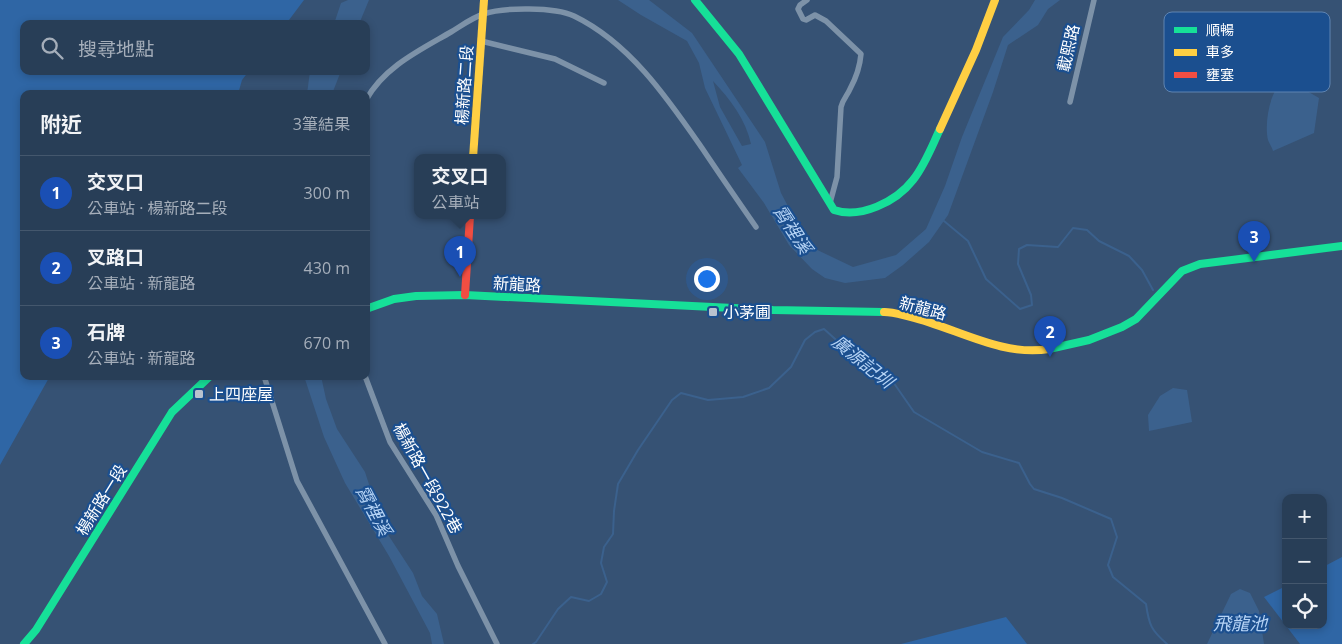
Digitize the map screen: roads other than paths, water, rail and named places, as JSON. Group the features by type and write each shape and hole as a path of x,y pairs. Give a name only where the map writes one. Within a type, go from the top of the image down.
{"street":[{"name":"楊新路二段","path":"473,154 484,0"},
{"path":"696,0 739,54 834,210 842,214 861,213 881,204 910,184 921,169 976,50 995,0"},
{"path":"807,0 798,9 803,19 806,20 815,15 826,21 861,54 857,73 850,90 843,98 841,107 837,177 830,203"},
{"name":"載熙路","path":"1070,102 1094,0"},
{"path":"370,93 384,76 412,55 484,14 518,8 566,13 605,35 631,59 668,100 756,227"},
{"path":"482,41 555,59 604,84"},
{"path":"370,308 394,299 416,296 465,295 470,219"},
{"name":"新龍路","path":"465,295 773,310 888,312 921,320 1003,347 1039,351 1089,340 1122,327 1136,319 1182,271 1200,264 1342,246"},
{"name":"楊新路一段","path":"24,644 36,630 172,412 206,380"},
{"path":"265,380 297,481 385,644"},
{"name":"楊新路一段922巷","path":"367,380 390,442 436,515 458,566 497,644"}],"water":[{"path":"348,0 369,0 361,20 335,20 341,3"},
{"name":"霄裡溪","path":"618,0 649,0 692,33 765,142 781,193 809,246 853,267 896,255 926,229 945,186 962,137 1003,37 1029,10 1035,0 1060,0 1048,9 1038,25 1008,45 948,215 929,242 885,278 845,283 825,278 812,269 789,245 764,203 738,168 742,165 705,88 699,63 687,41","holes":["713,81 741,118 751,144 742,146 720,107"]},
{"path":"309,75 339,75 334,90 308,90"},
{"path":"1275,92 1309,92 1319,98 1314,133 1273,151 1267,133 1272,97"},
{"name":"霄裡溪","path":"305,380 322,380 326,399 337,429 365,472 383,527 413,573 422,596 437,614 444,644 432,644 430,633 389,556 345,483 324,437"},
{"path":"1173,388 1187,390 1192,422 1149,431 1148,415 1160,396"},
{"name":"飛龍池","path":"1240,589 1250,593 1259,611 1264,644 1207,644 1231,594"}],"waterway":[{"path":"944,221 968,241 986,279 1020,309 1032,305 1031,295 1018,264 1019,249 1027,245 1058,247 1073,228 1087,230 1099,241 1129,256 1142,270 1153,290"},
{"name":"廣源記圳","path":"533,644 558,609 571,597 589,601 601,594 607,582 601,563 604,547 613,534 618,484 638,450 672,400 681,393 708,400 743,397 769,388 791,367 805,340 815,332 824,329 864,365 891,379 914,412 982,452 1019,463 1034,489 1062,498 1111,519 1117,537 1108,565 1113,577 1146,604 1152,627 1157,635 1167,644"}],"place":[{"name":"石牌","path":"1254,262"},
{"name":"交叉口","path":"460,277"},
{"name":"小茅圃","path":"713,312"},
{"name":"叉路口","path":"1050,357"},
{"name":"上四座屋","path":"199,394"}]}
